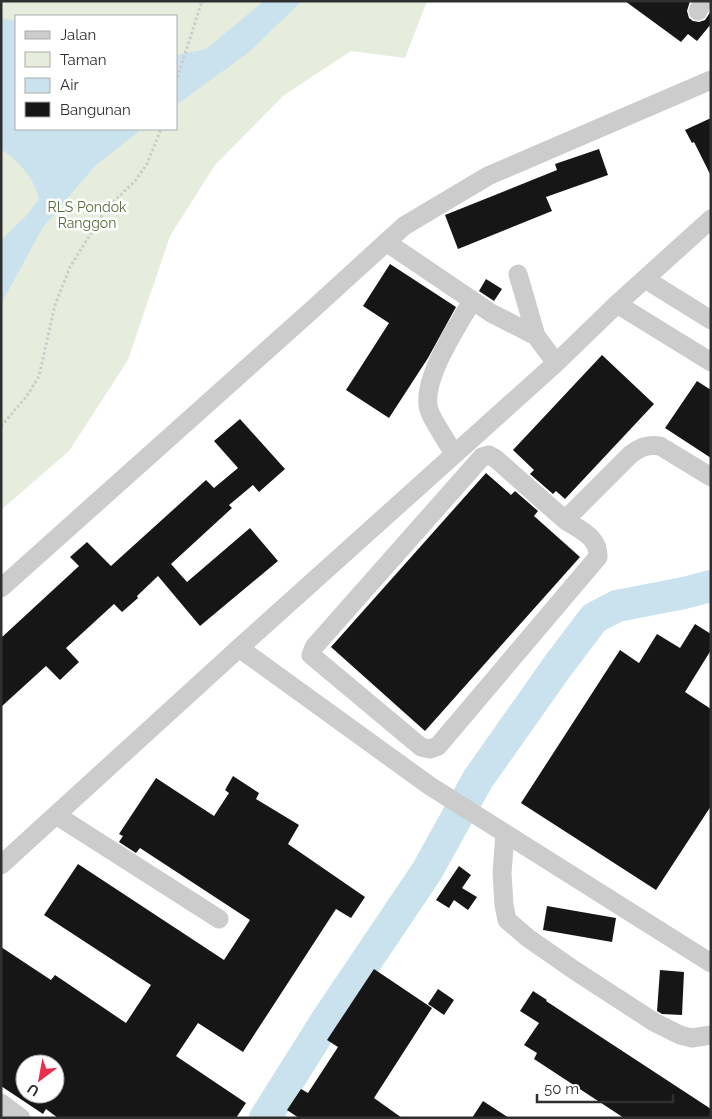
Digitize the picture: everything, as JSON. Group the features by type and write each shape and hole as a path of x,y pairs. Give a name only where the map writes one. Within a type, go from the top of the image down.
{"lane":[{"path":"1,588 404,226 488,176 711,80"},
{"path":"1,865 556,363 617,304 711,219"},
{"path":"386,242 491,313 536,336"},
{"path":"518,274 536,336 556,363"},
{"path":"645,279 711,320"},
{"path":"454,454 428,410 429,386 438,361 472,301"},
{"path":"617,304 711,362"},
{"path":"565,520 631,454 641,447 650,445 660,446 711,477"},
{"path":"489,455 496,459 565,520 592,538 598,549 598,557 438,746 430,748 421,747 311,655 314,647 482,457 489,455"},
{"path":"239,648 430,786 711,963"},
{"path":"56,815 219,919"},
{"path":"505,834 502,873 507,920 528,938 574,970 654,1022 680,1035 692,1038 711,1035"},
{"path":"1,1103 21,1118"}],"path":[{"path":"178,76 202,1"},
{"path":"1,426 26,396 39,376 55,306 70,267 106,209 135,181 146,164 161,130"}],"green space":[{"name":"RLS Pondok Ranggon","path":"1,1 427,1 405,58 351,51 283,96 215,165 170,236 128,360 69,451 1,510"}],"water":[{"path":"264,1 302,1 248,53 178,104 178,55 206,49"},
{"path":"1,18 15,21 15,130 141,130 95,166 43,227 1,304 1,242 26,216 39,199 30,177 14,159 1,149"}],"building":[{"path":"625,1 690,1 687,11 689,18 699,22 705,20 711,11 711,24 697,41 688,34 681,42"},
{"path":"711,118 711,176 694,142 692,143 685,130"},
{"path":"599,149 608,175 546,197 552,211 458,249 445,215 557,170 555,164"},
{"path":"390,264 456,307 428,358 389,418 346,390 389,323 363,306"},
{"path":"486,279 502,289 494,301 479,291"},
{"path":"602,355 654,404 565,499 556,491 553,494 530,474 534,470 513,450"},
{"path":"697,381 711,390 711,458 665,428"},
{"path":"240,419 285,469 259,492 253,485 229,505 232,508 171,564 187,582 250,528 278,561 200,626 158,576 122,612 114,604 66,648 79,662 60,680 46,666 1,707 1,638 79,566 70,557 87,542 111,566 206,480 214,488 238,468 214,441"},
{"path":"486,473 511,495 515,491 538,511 534,516 580,557 425,731 331,647"},
{"path":"695,624 711,634 711,650 685,692 711,709 711,806 656,890 521,803 620,650 639,663 657,634 680,648"},
{"path":"233,776 259,793 256,799 299,825 288,844 365,897 351,918 336,909 243,1052 198,1023 176,1056 246,1103 236,1118 58,1118 46,1109 43,1114 28,1104 65,1104 65,1054 15,1054 15,1095 1,1086 1,947 51,980 55,975 126,1023 151,985 44,915 78,864 224,960 250,920 140,848 136,853 119,842 123,836 119,834 156,778 214,816 229,793 225,790"},
{"path":"459,866 471,875 462,888 477,897 468,910 454,900 449,908 436,900"},
{"path":"547,906 616,918 612,942 543,930"},
{"path":"374,969 432,1008 374,1098 402,1118 299,1118 287,1110 301,1089 308,1093 338,1047 327,1040"},
{"path":"660,970 684,972 682,1015 662,1014 657,1011"},
{"path":"438,989 454,1000 444,1015 428,1004"},
{"path":"533,991 711,1109 711,1118 624,1118 534,1059 537,1053 524,1045 539,1023 520,1011"},
{"path":"483,1101 509,1118 472,1118"}],"waterway":[{"path":"265,1118 326,1021 427,871 478,779 594,618 617,606 711,586"}]}
